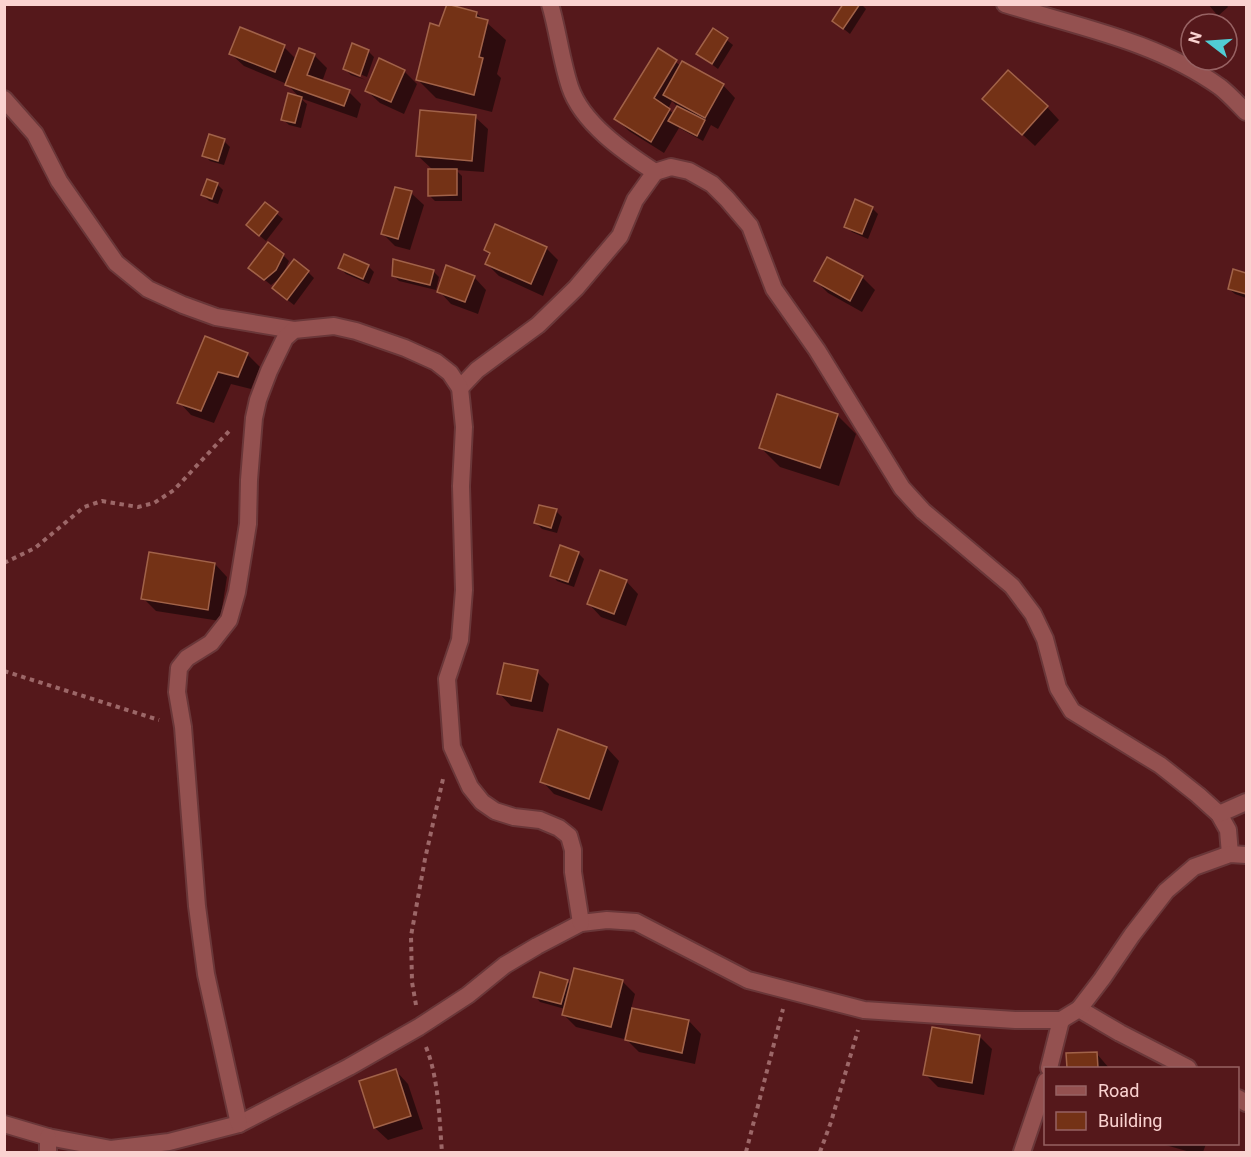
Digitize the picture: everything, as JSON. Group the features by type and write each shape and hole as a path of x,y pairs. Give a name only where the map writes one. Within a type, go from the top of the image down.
{"street":[{"path":"550,4 570,88 583,111 624,151 655,172"},
{"path":"1005,4 1146,47 1187,66 1222,88 1246,112"},
{"path":"4,99 34,134 54,174 116,263 148,289 216,317 247,324 294,330 334,326 356,331 405,348 436,362 450,373 460,388 464,427 461,486 464,590 460,640 447,679 452,747 470,787 482,802 495,811 514,818 540,820 559,828 568,836 573,850 573,872 581,923"},
{"path":"4,1124 48,1145 111,1149 169,1142 239,1124 419,1027 468,995 505,965 581,923 607,920 636,922 748,980 864,1010 1015,1020 1061,1020 1079,1009 1166,891 1194,867 1238,854 1219,814 1160,765 1072,711 1058,688 1045,639 1033,614 1012,586 923,511 903,488 817,350 774,289 750,226 712,184 688,171 671,166 655,172 635,200 620,236 576,288 538,325 477,370 460,388"},
{"path":"239,1124 206,974 197,906 183,727 177,692 179,668 188,658 211,643 229,620 237,592 248,524 252,433 258,400 285,338 294,330"},
{"path":"1219,814 1246,802"},
{"path":"1079,1009 1186,1067"},
{"path":"1049,1067 1061,1020"},
{"path":"1022,1152 1044,1087"}],"path":[{"path":"4,563 36,548 84,507 102,501 138,507 154,503 174,490 258,400"},
{"path":"4,671 183,727"},
{"path":"442,1152 437,1093 431,1059 419,1027 412,982 411,936 436,805 452,747"},
{"path":"746,1152 787,991"},
{"path":"820,1152 864,1010"}],"building":[{"path":"447,4 477,12 476,17 488,20 479,57 483,58 474,95 416,80 430,23 439,26"},
{"path":"843,4 860,4 843,29 832,21"},
{"path":"240,27 285,45 275,72 229,54"},
{"path":"713,28 728,38 712,64 696,54"},
{"path":"352,43 369,50 360,76 343,69"},
{"path":"299,48 315,54 307,75 350,90 344,106 285,85"},
{"path":"658,48 677,60 654,98 670,109 651,142 614,119"},
{"path":"379,58 405,70 391,102 365,91"},
{"path":"682,61 724,84 705,118 663,95"},
{"path":"1008,70 1048,106 1022,135 982,99"},
{"path":"288,93 302,97 295,123 281,120"},
{"path":"677,106 705,120 697,136 668,121"},
{"path":"420,110 476,115 472,161 416,156"},
{"path":"209,134 225,139 218,161 202,156"},
{"path":"428,169 457,169 457,195 428,196"},
{"path":"207,179 218,183 212,199 201,195"},
{"path":"395,187 412,191 398,239 381,234"},
{"path":"855,199 873,207 862,234 844,227"},
{"path":"265,202 278,212 259,236 246,225"},
{"path":"495,224 547,247 531,284 485,264 490,253 484,250"},
{"path":"268,242 284,254 276,270 264,280 248,268"},
{"path":"344,254 369,265 363,279 338,268"},
{"path":"827,257 863,276 850,301 814,281"},
{"path":"294,259 309,271 287,300 272,288"},
{"path":"393,259 434,270 430,285 392,276"},
{"path":"446,265 475,276 465,302 437,292"},
{"path":"1233,269 1246,273 1246,294 1228,289"},
{"path":"205,336 248,353 238,377 218,372 201,411 177,403"},
{"path":"777,394 838,414 820,468 759,448"},
{"path":"539,505 557,509 551,528 534,523"},
{"path":"560,545 579,552 568,582 550,576"},
{"path":"149,552 215,563 208,610 141,599"},
{"path":"600,570 627,580 614,614 587,604"},
{"path":"504,663 538,670 531,701 497,694"},
{"path":"558,729 607,747 589,799 540,782"},
{"path":"574,968 623,980 611,1027 562,1015"},
{"path":"540,972 568,980 561,1004 533,997"},
{"path":"632,1008 689,1020 682,1053 625,1040"},
{"path":"932,1027 980,1035 972,1083 923,1075"},
{"path":"1097,1052 1098,1067 1067,1067 1066,1053"},
{"path":"396,1069 411,1116 374,1128 359,1081"}]}
